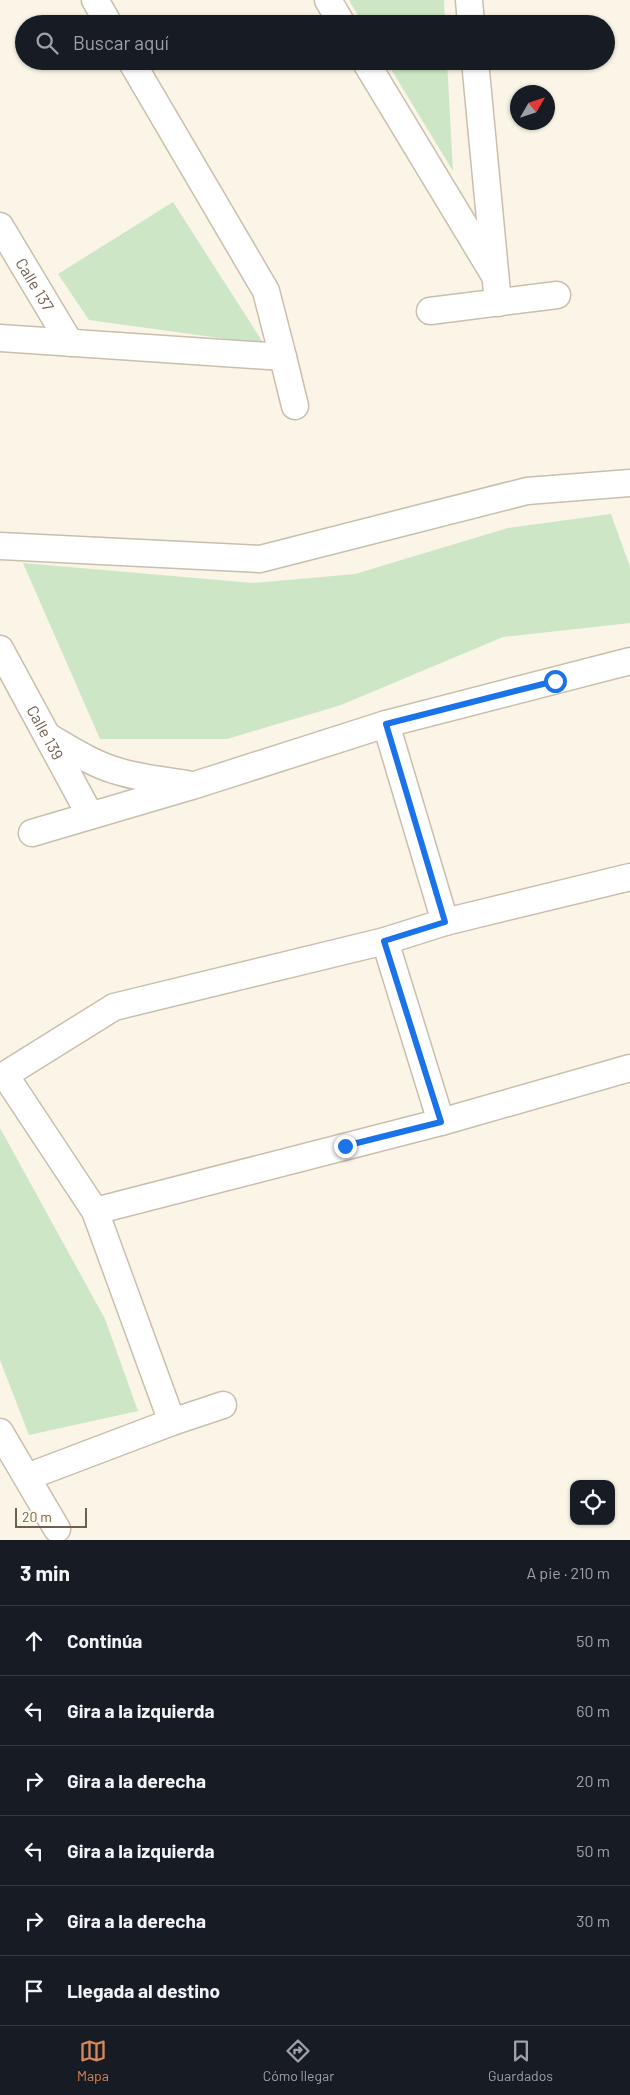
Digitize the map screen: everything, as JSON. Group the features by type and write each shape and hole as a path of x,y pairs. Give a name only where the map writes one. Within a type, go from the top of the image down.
{"street":[{"path":"95,0 104,15"},
{"path":"328,0 337,15"},
{"path":"469,0 470,15"},
{"path":"136,70 266,291 295,406"},
{"path":"370,70 495,276"},
{"path":"476,70 498,303"},
{"name":"Calle 137","path":"0,226 70,342"},
{"path":"430,311 557,295"},
{"path":"0,338 283,357"},
{"path":"0,546 260,559 527,491 630,482"},
{"path":"32,833 195,785 386,724 630,662"},
{"name":"Calle 139","path":"4,665 49,737 90,815"},
{"path":"386,724 445,922"},
{"path":"49,737 94,762 113,770 195,785"},
{"path":"172,1422 94,1210 2,1077 114,1007 384,941 445,922 630,877"},
{"path":"384,941 441,1122"},
{"path":"94,1210 441,1122 630,1068"},
{"path":"27,1476 172,1422 222,1406"},
{"path":"0,1432 56,1529"}],"green space":[{"path":"349,0 444,0 445,15 358,15"},
{"path":"391,70 447,70 453,171"},
{"path":"173,202 264,344 89,320 58,274"},
{"path":"611,514 630,567 630,623 503,637 341,705 227,739 100,739 23,563 253,583 355,574 508,528"},
{"path":"0,1128 105,1319 138,1411 29,1435 0,1360"}],"route":[{"path":"345,1146 441,1122 384,941 445,922 386,724 555,681"}]}
